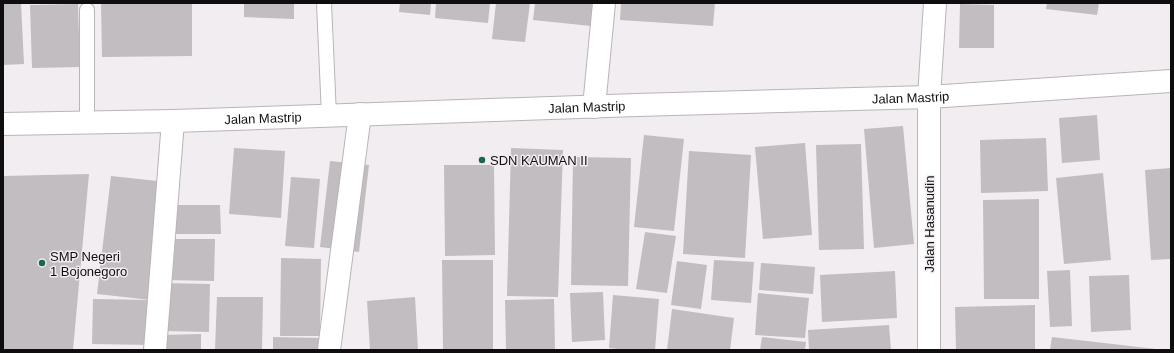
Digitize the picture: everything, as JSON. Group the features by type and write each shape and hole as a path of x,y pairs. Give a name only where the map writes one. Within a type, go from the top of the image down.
{"main road":[{"path":"594,107 604,3"},
{"name":"Jalan Hasanudin","path":"929,350 929,97 935,3"},
{"name":"Jalan Mastrip","path":"3,124 172,121 929,97 1171,81"},
{"path":"329,350 360,114"},
{"path":"155,350 172,121"}],"lane":[{"path":"324,3 330,116"},
{"path":"87,10 87,122"}],"building":[{"path":"3,3 21,3 24,64 3,65"},
{"path":"101,3 192,3 192,56 102,57"},
{"path":"244,3 294,3 294,19 244,17"},
{"path":"400,3 431,3 430,15 399,12"},
{"path":"436,3 490,3 488,23 435,18"},
{"path":"496,3 530,3 525,42 492,39"},
{"path":"535,3 593,3 591,26 533,20"},
{"path":"621,3 715,3 713,26 620,20"},
{"path":"1047,3 1099,3 1097,15 1046,9"},
{"path":"78,4 80,67 32,68 30,5"},
{"path":"960,4 994,5 994,48 959,48"},
{"path":"1097,115 1100,160 1062,163 1059,118"},
{"path":"903,126 914,244 874,248 864,129"},
{"path":"644,135 684,139 674,231 634,227"},
{"path":"1046,138 1048,191 981,193 980,140"},
{"path":"805,143 812,235 763,239 755,147"},
{"path":"861,144 864,249 819,250 816,145"},
{"path":"234,148 285,151 281,218 229,214"},
{"path":"511,148 563,150 558,297 507,296"},
{"path":"689,151 751,155 745,258 683,254"},
{"path":"573,157 631,158 628,286 571,285"},
{"path":"330,161 369,165 359,252 320,247"},
{"path":"444,165 494,165 495,255 445,256"},
{"path":"1171,168 1171,259 1151,260 1145,170"},
{"path":"1103,173 1111,260 1064,264 1056,178"},
{"name":"SMP Negeri 1 Bojonegoro","path":"89,174 73,350 3,350 3,176"},
{"path":"111,176 167,182 152,345 92,344 93,299 151,300 97,294"},
{"path":"291,177 320,179 314,248 285,246"},
{"path":"1039,199 1039,299 984,299 983,200"},
{"path":"169,205 220,205 221,234 169,234"},
{"path":"645,232 676,236 667,293 636,289"},
{"path":"165,239 215,239 214,281 165,280"},
{"path":"281,258 321,259 320,336 280,336"},
{"path":"442,260 493,260 493,350 443,350"},
{"path":"714,260 754,262 751,303 711,300"},
{"path":"677,261 707,265 701,309 671,305"},
{"path":"761,263 815,267 813,294 759,290"},
{"path":"1070,270 1072,326 1050,327 1047,271"},
{"path":"895,271 897,318 822,322 820,275"},
{"path":"1129,275 1131,330 1091,332 1089,276"},
{"path":"164,283 210,284 209,332 163,331"},
{"path":"603,292 605,340 572,342 570,293"},
{"path":"758,293 809,298 805,338 755,335"},
{"path":"613,295 659,299 655,350 627,350 609,348"},
{"path":"217,297 263,297 262,350 215,350"},
{"path":"415,297 418,350 370,350 367,301"},
{"path":"554,299 555,350 506,350 505,300"},
{"path":"1035,305 1035,350 956,350 955,307"},
{"path":"672,309 734,318 730,350 667,350"},
{"path":"889,325 891,350 809,350 808,330"},
{"path":"201,334 201,350 159,350 159,335"},
{"path":"273,337 323,338 323,350 273,350"},
{"path":"762,337 806,342 805,350 760,350"},
{"path":"1052,337 1156,349 1156,350 1050,350"}],"place":[{"name":"SDN KAUMAN II","path":"482,160"},
{"name":"SMP Negeri 1 Bojonegoro","path":"42,263"}]}
